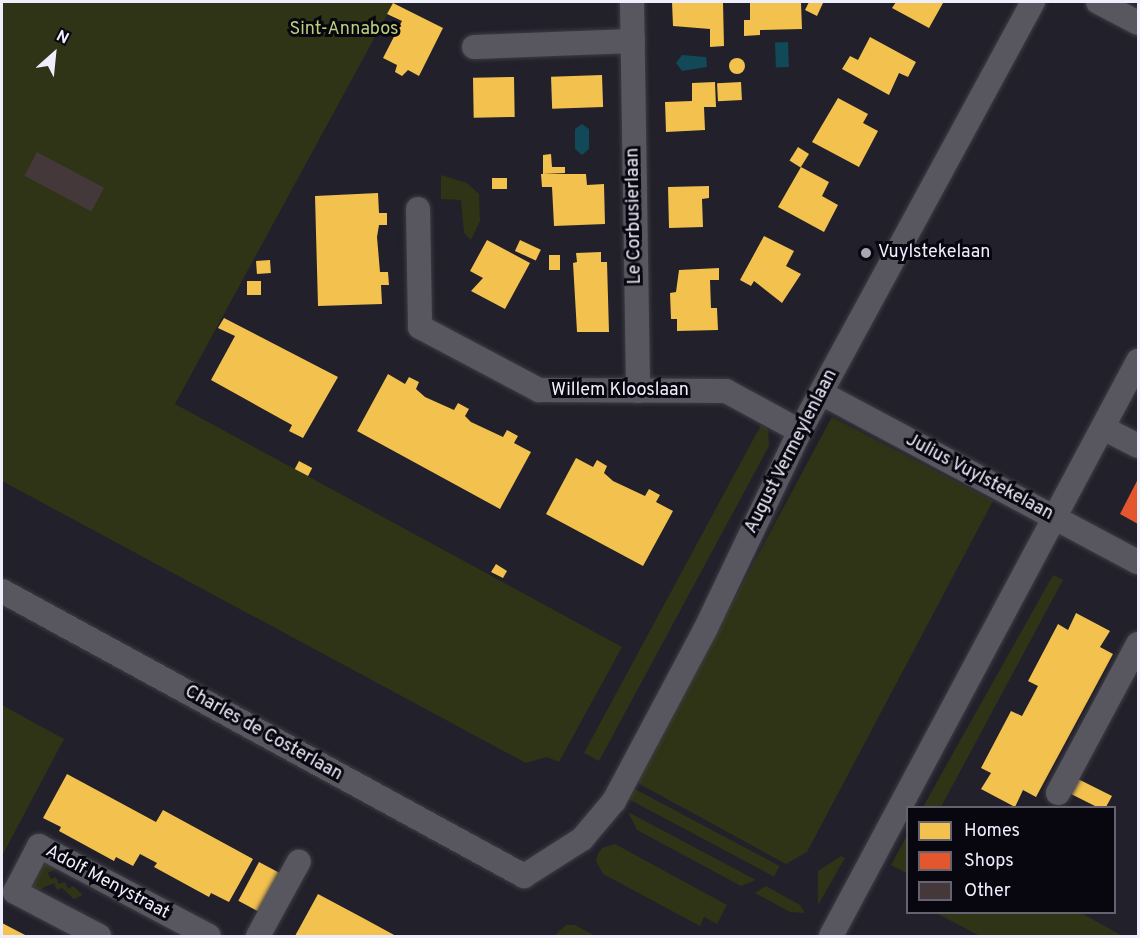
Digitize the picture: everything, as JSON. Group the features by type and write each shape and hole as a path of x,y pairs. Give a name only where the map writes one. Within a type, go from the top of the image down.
{"street":[{"name":"Le Corbusierlaan","path":"632,2 638,391"},
{"name":"August Vermeylenlaan","path":"524,876 582,840 614,801 705,630 800,431 1033,2"},
{"path":"1098,2 1138,23"},
{"path":"474,47 633,41"},
{"name":"Willem Klooslaan","path":"418,209 420,327 539,390 726,391 800,431"},
{"path":"831,936 1138,361"},
{"name":"Julius Vuylstekelaan","path":"821,393 1138,562"},
{"path":"1103,428 1138,446"},
{"name":"Charles de Costerlaan","path":"2,591 524,876"},
{"path":"1058,793 1138,644"},
{"name":"Adolf Menystraat","path":"99,936 15,892 39,846 209,936"},
{"path":"258,936 299,861"}],"green space":[{"name":"Sint-Annabos","path":"2,2 394,2 175,404 622,647 559,762 547,757 526,763 2,481"},
{"path":"441,175 467,183 479,194 480,221 471,240 464,233 461,200 441,199"},
{"path":"832,417 993,501 807,852 786,864 636,782"},
{"path":"761,425 768,429 769,446 599,761 584,753"},
{"path":"1053,575 1063,580 942,806 924,806"},
{"path":"2,705 64,739 2,856"},
{"path":"633,788 780,866 774,877 627,799"},
{"path":"628,812 756,880 741,886 637,830"},
{"path":"906,837 906,873 891,865"},
{"path":"615,844 727,905 717,924 704,917 700,926 603,874 596,861 598,854 602,848"},
{"path":"841,856 845,858 818,905 818,871"},
{"path":"40,860 62,865 48,873 51,879 56,877 59,884 65,882 68,889 73,886 83,895 74,899 62,888 57,890 54,883 34,892 28,888"},
{"path":"766,886 800,905 805,913 790,912 755,893"},
{"path":"938,914 1083,914 1123,936 980,936"},
{"path":"566,925 575,925 595,936 554,936"}],"water":[{"path":"775,42 788,42 789,67 776,67"},
{"path":"682,55 706,57 707,67 682,71 676,63"},
{"path":"582,124 589,129 589,149 582,155 575,149 575,129"}],"building: Homes":[{"path":"672,2 723,2 724,46 710,47 710,29 673,26"},
{"path":"750,2 801,2 802,29 760,30 760,35 744,36 744,20 750,20"},
{"path":"809,2 823,3 817,16 805,10"},
{"path":"896,2 948,2 943,3 929,28 892,8"},
{"path":"393,3 443,28 419,76 408,70 402,76 395,72 397,65 383,58 402,21 387,14"},
{"path":"870,37 916,62 908,77 899,73 889,95 842,69 850,56 858,60"},
{"path":"737,58 743,60 745,66 743,72 737,74 731,72 729,66 731,60"},
{"path":"602,75 603,107 552,109 551,77"},
{"path":"514,77 515,117 474,118 473,78"},
{"path":"715,82 716,107 704,107 705,130 666,132 665,102 692,101 692,83"},
{"path":"741,82 742,100 718,101 717,83"},
{"path":"838,98 868,114 863,123 878,131 859,167 812,142"},
{"path":"798,147 809,154 801,167 790,161"},
{"path":"551,154 552,167 565,167 565,173 543,174 543,155"},
{"path":"801,167 829,182 822,196 838,205 824,232 778,207"},
{"path":"541,174 586,174 587,185 604,184 605,224 554,226 552,187 542,187"},
{"path":"492,178 507,178 507,189 492,189"},
{"path":"709,186 709,198 702,199 703,227 669,228 668,187"},
{"path":"378,193 379,213 387,213 387,225 379,225 377,237 380,272 388,272 389,285 381,285 382,304 318,306 315,196"},
{"path":"764,236 794,251 786,266 801,274 782,303 754,281 751,286 740,280"},
{"path":"487,240 530,263 505,309 471,291 483,278 470,271"},
{"path":"520,240 541,250 536,261 515,251"},
{"path":"601,252 601,262 607,262 609,332 577,332 573,263 577,262 576,253"},
{"path":"549,255 560,255 560,270 549,270"},
{"path":"270,260 271,273 257,274 256,261"},
{"path":"719,268 719,280 710,280 711,308 717,308 718,330 677,331 677,319 671,319 670,293 676,292 679,270"},
{"path":"247,281 261,281 261,295 247,295"},
{"path":"224,318 338,377 303,438 289,431 292,425 211,380 235,336 218,328"},
{"path":"388,374 405,384 409,377 419,382 416,389 425,397 454,410 458,403 469,409 465,416 471,422 503,437 507,430 518,436 514,443 531,452 500,509 357,431"},
{"path":"576,458 593,467 597,460 607,466 604,473 613,481 645,496 649,489 660,495 656,502 673,511 643,566 546,514"},
{"path":"299,461 312,468 308,476 295,469"},
{"path":"496,564 507,571 503,578 491,572"},
{"path":"1076,613 1110,631 1100,647 1113,654 1036,797 1023,790 1015,806 1013,806 981,789 991,773 981,768 1011,711 1022,716 1038,686 1028,681 1058,624 1068,630"},
{"path":"67,774 156,822 163,810 253,859 229,902 211,893 209,897 154,867 157,863 140,854 133,866 116,857 114,861 59,831 61,827 43,818"},
{"path":"1078,779 1112,796 1107,806 1095,806 1071,794"},
{"path":"259,862 280,873 260,912 238,901"},
{"path":"318,894 363,918 396,936 295,936"},
{"path":"2,923 27,936 2,936"}],"building: Shops":[{"path":"1138,479 1138,524 1120,514"}],"building: Other":[{"path":"37,152 104,188 91,212 24,176"}],"place":[{"name":"Vuylstekelaan","path":"866,253"}]}
